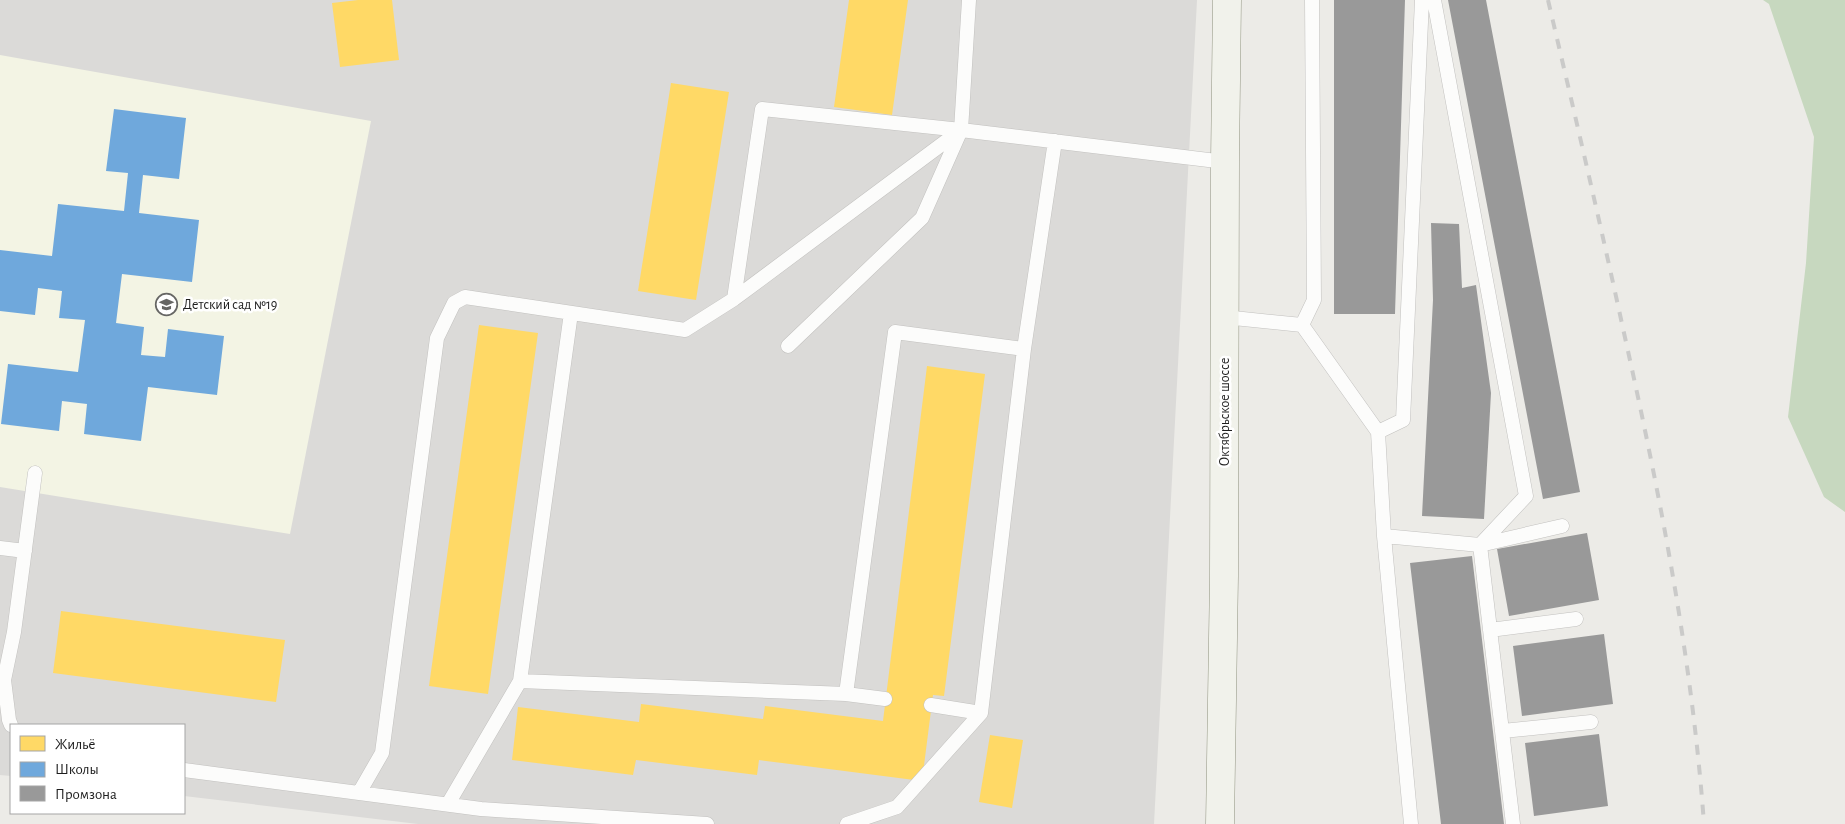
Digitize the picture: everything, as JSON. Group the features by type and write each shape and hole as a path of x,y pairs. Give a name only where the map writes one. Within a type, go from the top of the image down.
{"main road":[{"name":"Октябрьское шоссе","path":"1220,824 1224,576 1227,0"}],"lane":[{"path":"788,346 922,218 962,130 969,0"},
{"path":"1302,325 1314,300 1312,0"},
{"path":"1378,432 1403,420 1422,0"},
{"path":"1434,0 1526,496 1480,545 1513,824"},
{"path":"734,298 762,109 962,130 1225,162"},
{"path":"359,793 382,753 437,338 454,303 465,297 685,330 734,298 962,130"},
{"path":"847,824 897,807 981,713 1024,349 1055,141"},
{"path":"448,804 520,681 571,313"},
{"path":"1224,317 1302,325 1378,432 1384,536 1411,824"},
{"path":"846,694 895,332 1024,349"},
{"path":"11,724 9,720 4,680 14,632 35,473"},
{"path":"1384,536 1480,545 1562,526"},
{"path":"0,548 25,551"},
{"path":"1490,630 1576,619"},
{"path":"520,681 846,694 885,699"},
{"path":"931,706 981,713"},
{"path":"1503,731 1591,722"},
{"path":"185,770 481,809 707,824"}],"shaded area":[{"path":"0,0 1197,0 1154,824 418,824 185,796 185,724 10,724 10,776 0,775"},
{"name":"Детский сад №19","path":"0,55 371,121 290,534 0,487"}],"green space":[{"path":"1763,0 1845,0 1845,512 1824,497 1788,417 1806,263 1814,137 1769,4"}],"building: Жильё":[{"path":"358,0 392,0 399,60 340,67 332,3"},
{"path":"849,0 908,0 892,115 834,107"},
{"path":"671,83 729,92 696,300 638,291"},
{"path":"479,325 538,333 488,694 429,686"},
{"path":"927,366 985,374 944,696 933,695 922,781 759,760 757,775 636,760 633,775 512,760 518,707 639,722 641,704 763,719 765,706 883,721"},
{"path":"61,611 285,640 276,702 53,673"},
{"path":"990,735 1023,740 1012,808 979,802"}],"building: Школы":[{"path":"114,109 186,118 179,179 143,175 139,213 199,220 192,282 122,274 116,323 144,327 141,355 165,357 168,329 224,336 217,395 148,387 141,441 84,434 87,404 62,401 59,431 1,424 8,364 78,372 85,320 59,318 62,291 38,288 35,315 0,311 0,250 52,256 58,204 124,211 128,173 106,171"}],"building: Промзона":[{"path":"1334,0 1405,0 1395,314 1334,314"},
{"path":"1448,0 1486,0 1580,492 1543,499"},
{"path":"1431,223 1459,224 1462,288 1476,285 1491,393 1484,519 1422,516 1433,300"},
{"path":"1587,533 1599,600 1509,616 1497,549"},
{"path":"1472,556 1504,824 1441,824 1410,563"},
{"path":"1604,634 1613,704 1522,716 1513,646"},
{"path":"1599,734 1608,806 1534,816 1525,743"}],"railway":[{"path":"1548,0 1615,291 1662,516 1683,638 1699,762 1704,824"}],"place":[{"name":"Детский сад №19","path":"167,304"}]}
